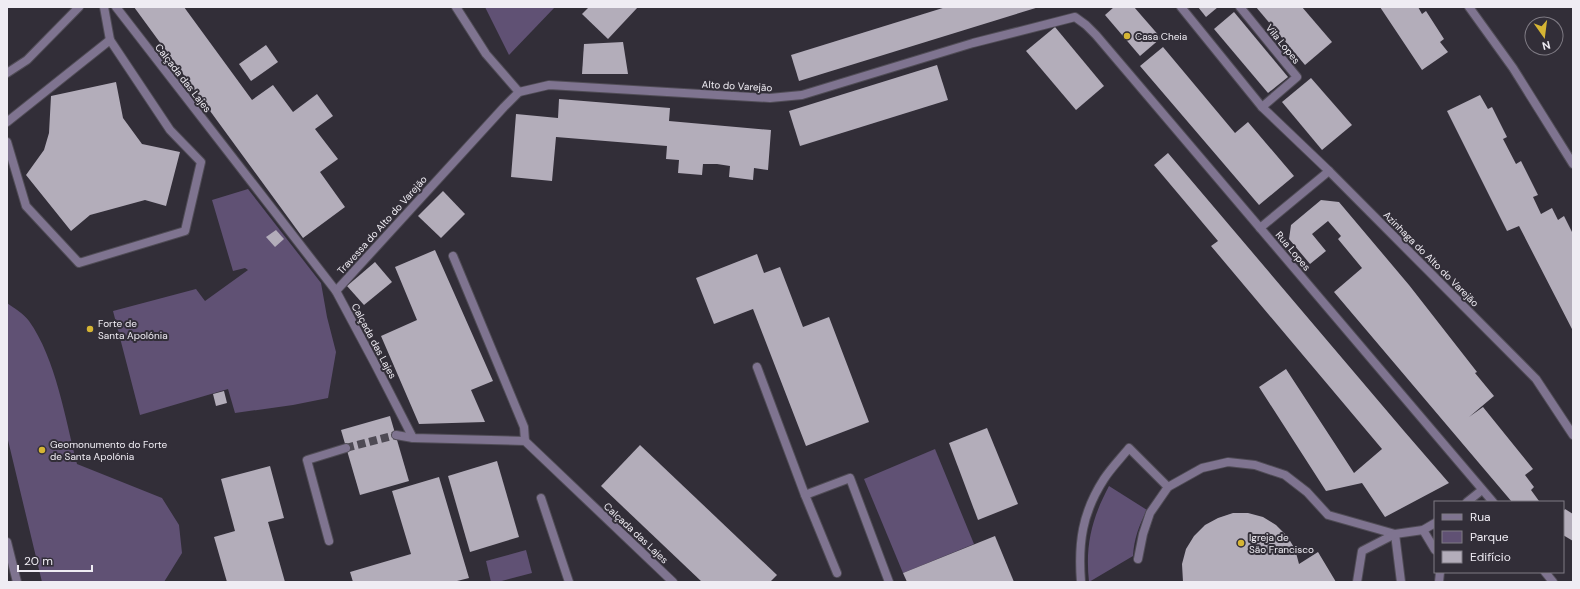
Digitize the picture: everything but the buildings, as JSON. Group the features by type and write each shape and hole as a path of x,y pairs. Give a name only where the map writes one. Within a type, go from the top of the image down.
{"street":[{"path":"7,73 27,60 79,7"},
{"path":"7,142 26,206 79,263 185,231 201,162 170,130 110,40 104,7"},
{"name":"Calçada das Lajes","path":"116,7 336,291 413,438"},
{"path":"456,7 486,54 519,92"},
{"path":"1181,7 1262,107 1329,170 1260,228"},
{"name":"Vila Lopes","path":"1240,7 1297,77 1262,107"},
{"path":"1469,7 1513,68 1573,164"},
{"name":"Alto do Varejão","path":"519,92 549,84 770,98 802,94 973,43 1075,17"},
{"name":"Rua Lopes","path":"1075,17 1096,35 1492,501"},
{"path":"7,122 110,40"},
{"name":"Travessa do Alto do Varejão","path":"336,291 442,173 519,92"},
{"name":"Azinhaga do Alto do Varejão","path":"1329,170 1536,379 1573,435"},
{"path":"396,435 413,438 525,441 524,426 453,256"},
{"path":"758,367 805,495 837,572"},
{"name":"Calçada das Lajes","path":"525,441 673,582"},
{"path":"329,541 307,460 346,448"},
{"path":"1081,582 1079,556 1080,544 1090,504 1104,479 1129,448 1168,487"},
{"path":"1138,559 1143,534 1150,513 1168,487 1202,468 1228,462 1254,465 1284,475 1307,492 1328,515 1395,534"},
{"path":"805,495 850,478 889,582"},
{"path":"1468,501 1482,490"},
{"path":"541,498 569,582"},
{"path":"1357,582 1362,551 1395,534 1423,530 1434,523"},
{"path":"1423,530 1434,548"},
{"path":"1395,534 1401,582"},
{"path":"7,542 17,582"},
{"path":"1546,573 1553,582"}],"green space":[{"path":"485,7 555,7 509,55"},
{"path":"248,189 321,283 327,317 336,352 328,398 293,405 235,413 228,389 140,415 113,311 196,289 205,301 248,270 245,268 233,271 212,200"},
{"name":"Geomonumento do Forte de Santa Apolónia","path":"7,303 27,318 46,353 59,390 77,464 162,498 179,525 182,553 164,582 42,582 7,436"},
{"path":"935,449 974,544 903,573 864,479"},
{"path":"1109,486 1147,510 1137,532 1133,556 1089,582 1088,556 1091,532 1098,509"},
{"path":"526,550 532,573 498,582 491,582 486,561"}],"tunnel":[{"path":"346,448 396,435"}],"place":[{"name":"Casa Cheia","path":"1127,36"},
{"name":"Forte de Santa Apolónia","path":"90,329"},
{"name":"Geomonumento do Forte de Santa Apolónia","path":"42,450"},
{"name":"Igreja de São Francisco","path":"1241,543"}]}
